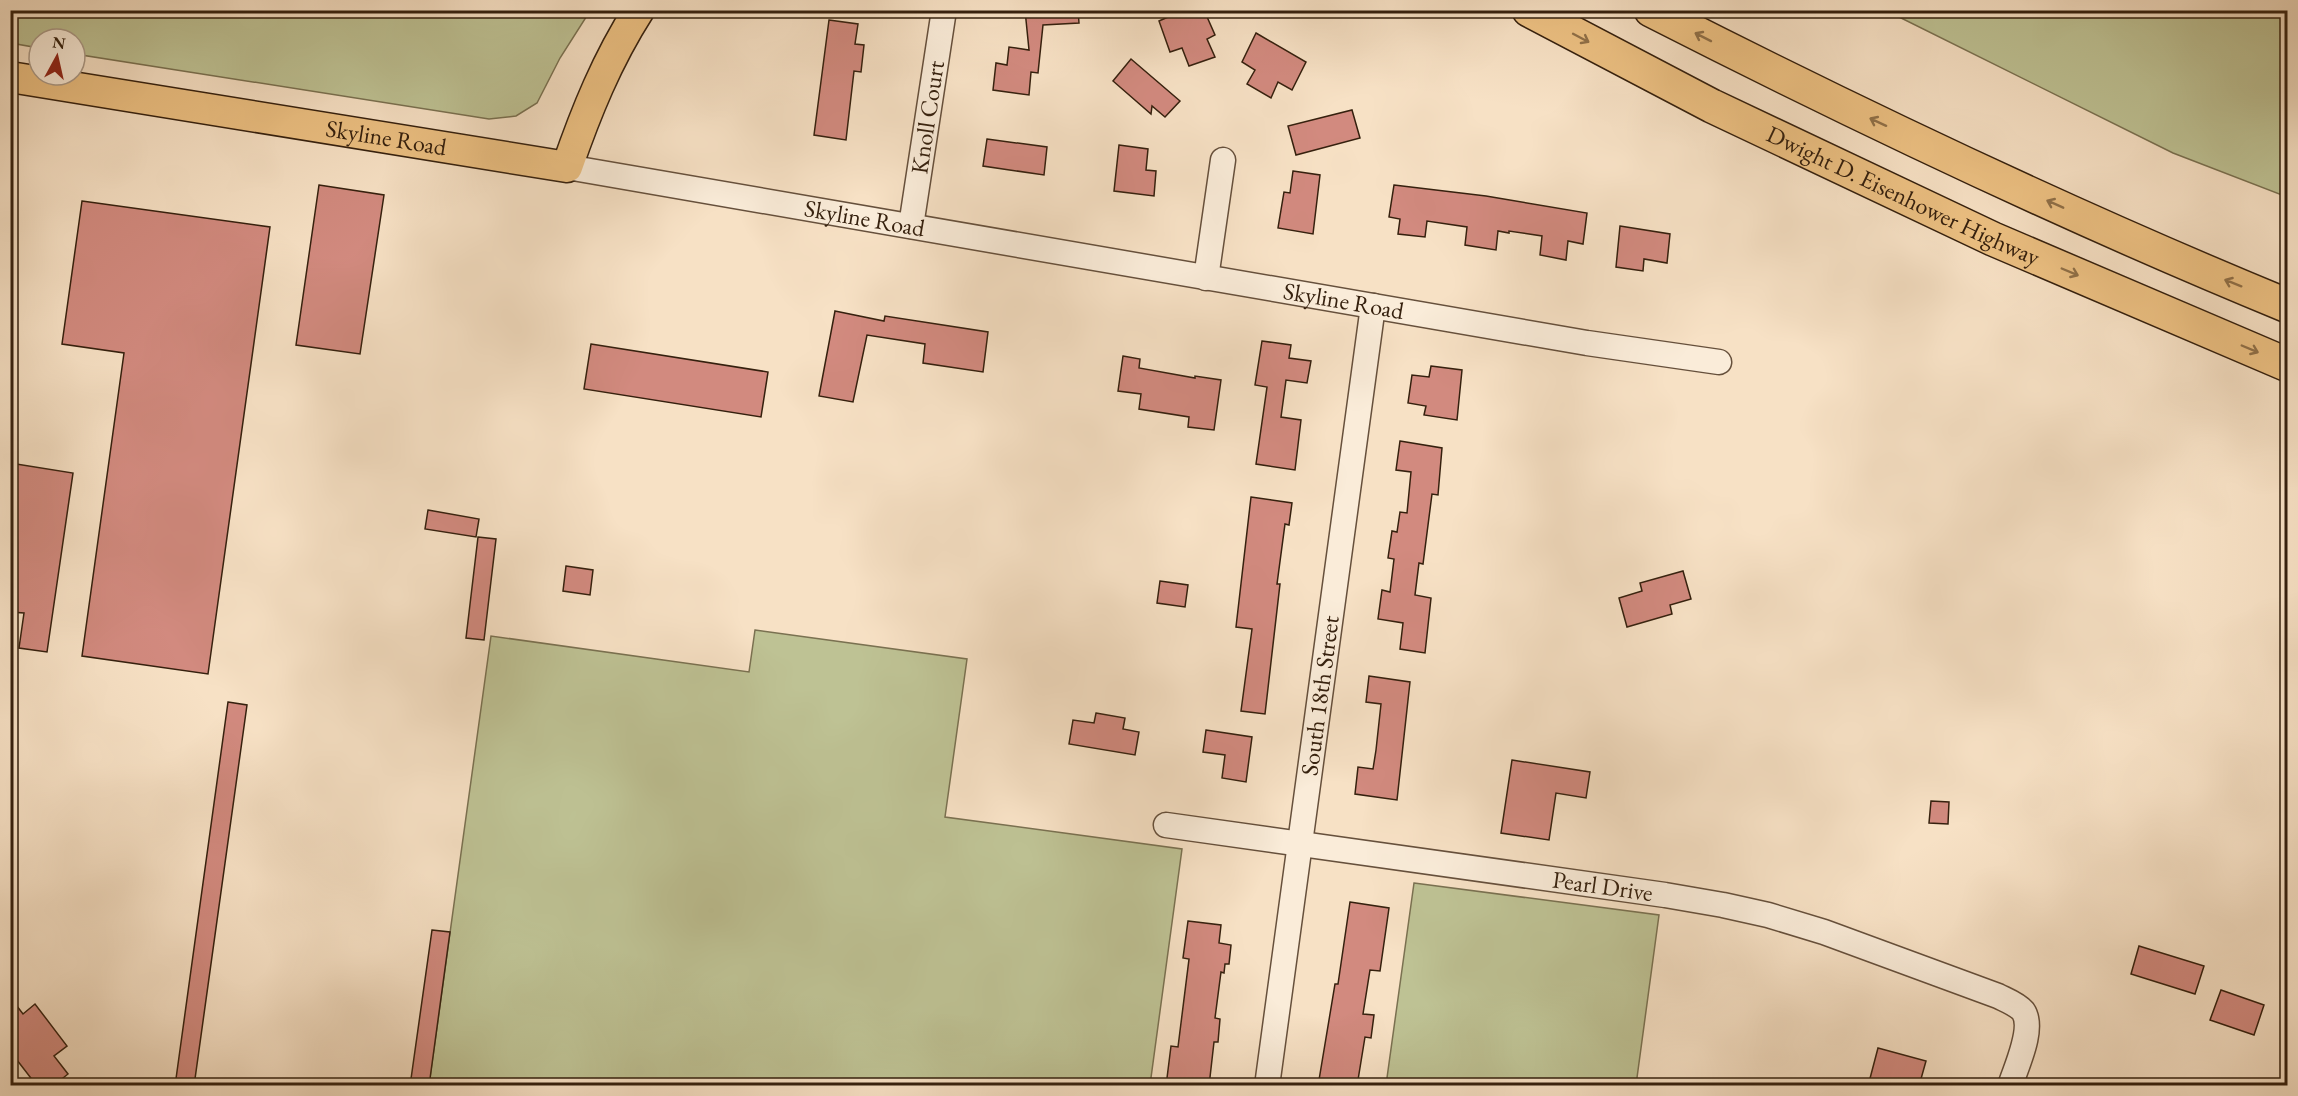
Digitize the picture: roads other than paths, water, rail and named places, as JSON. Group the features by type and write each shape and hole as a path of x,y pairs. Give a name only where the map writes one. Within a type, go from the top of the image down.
{"highway":[{"name":"Dwight D. Eisenhower Highway","path":"1529,10 1712,106 1993,239 2288,365"},
{"path":"1651,10 1781,77 1976,168 2200,270 2288,306"}],"main road":[{"path":"567,167 604,71 639,10"},
{"name":"Skyline Road","path":"10,77 567,167"}],"street":[{"name":"Knoll Court","path":"911,226 944,10"},
{"path":"1206,278 1223,160"},
{"name":"Skyline Road","path":"567,167 1587,343 1719,362"},
{"name":"South 18th Street","path":"1267,1086 1373,306"},
{"name":"Pearl Drive","path":"1166,825 1665,895 1768,915 1824,932 1998,996 2022,1011 2028,1023 2026,1037 2010,1086"}]}
